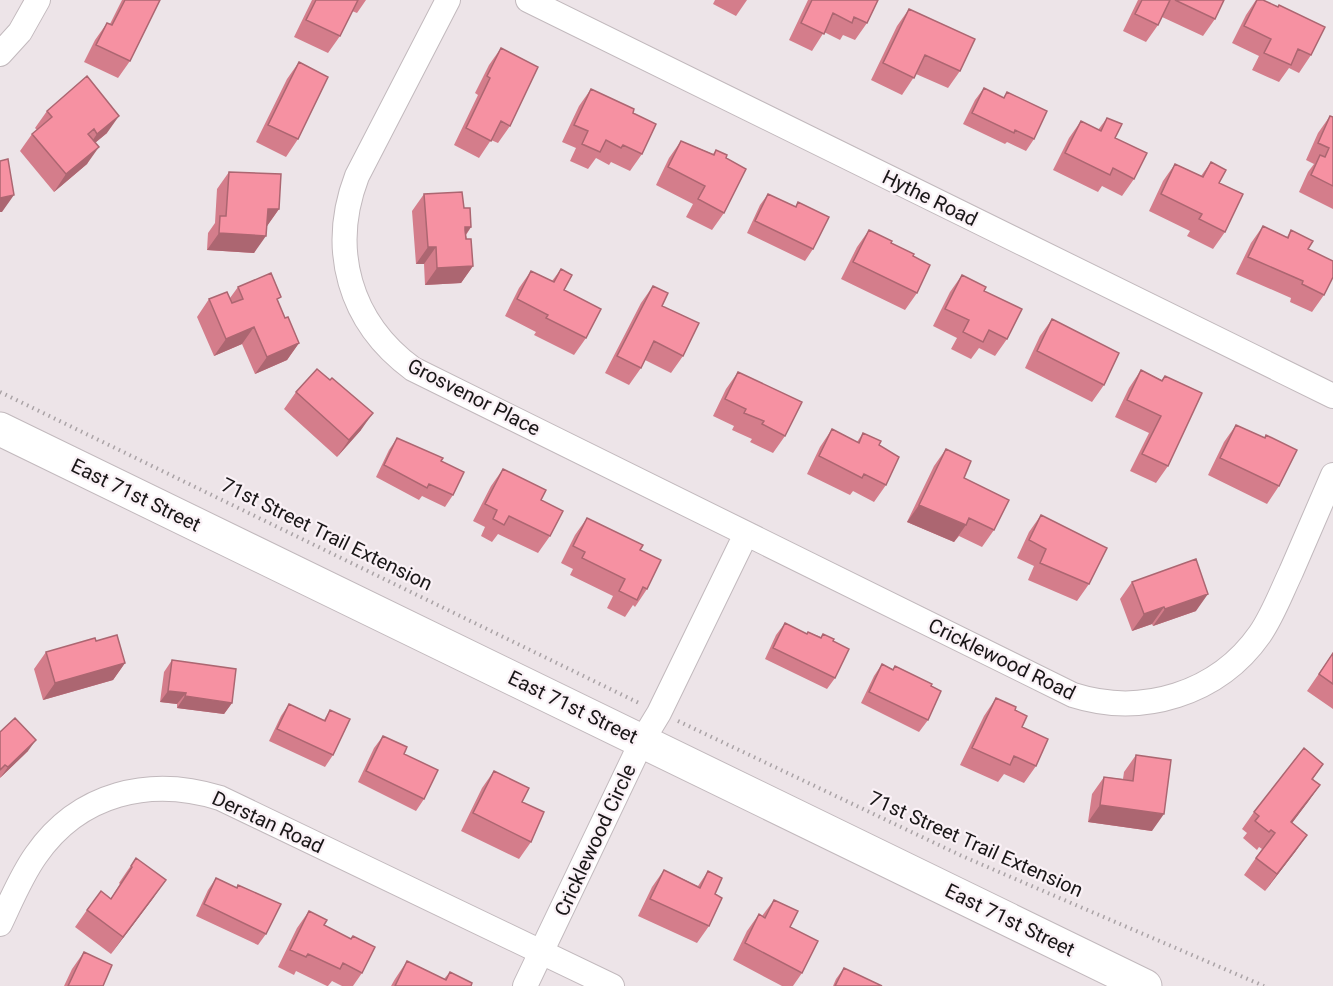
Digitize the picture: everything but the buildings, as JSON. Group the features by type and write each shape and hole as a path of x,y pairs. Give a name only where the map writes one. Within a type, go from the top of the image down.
{"main road":[{"name":"East 71st Street","path":"0,429 1145,986"}],"street":[{"path":"0,54 20,32 38,0"},
{"name":"Grosvenor Place","path":"448,0 361,167 349,197 343,237 345,257 348,278 364,316 388,349 413,369 746,534"},
{"name":"Hythe Road","path":"528,0 1333,396"},
{"name":"Cricklewood Road","path":"746,534 1073,695 1124,704 1145,703 1176,696 1205,684 1232,665 1254,642 1275,607 1333,475"},
{"name":"Cricklewood Circle","path":"525,986 642,741 659,713 746,534"},
{"name":"Derstan Road","path":"0,924 32,861 59,827 85,808 125,792 157,788 199,792 220,798 612,986"}],"path":[{"name":"71st Street Trail Extension","path":"0,392 641,704"},
{"name":"71st Street Trail Extension","path":"678,721 962,856 1264,986"}]}
